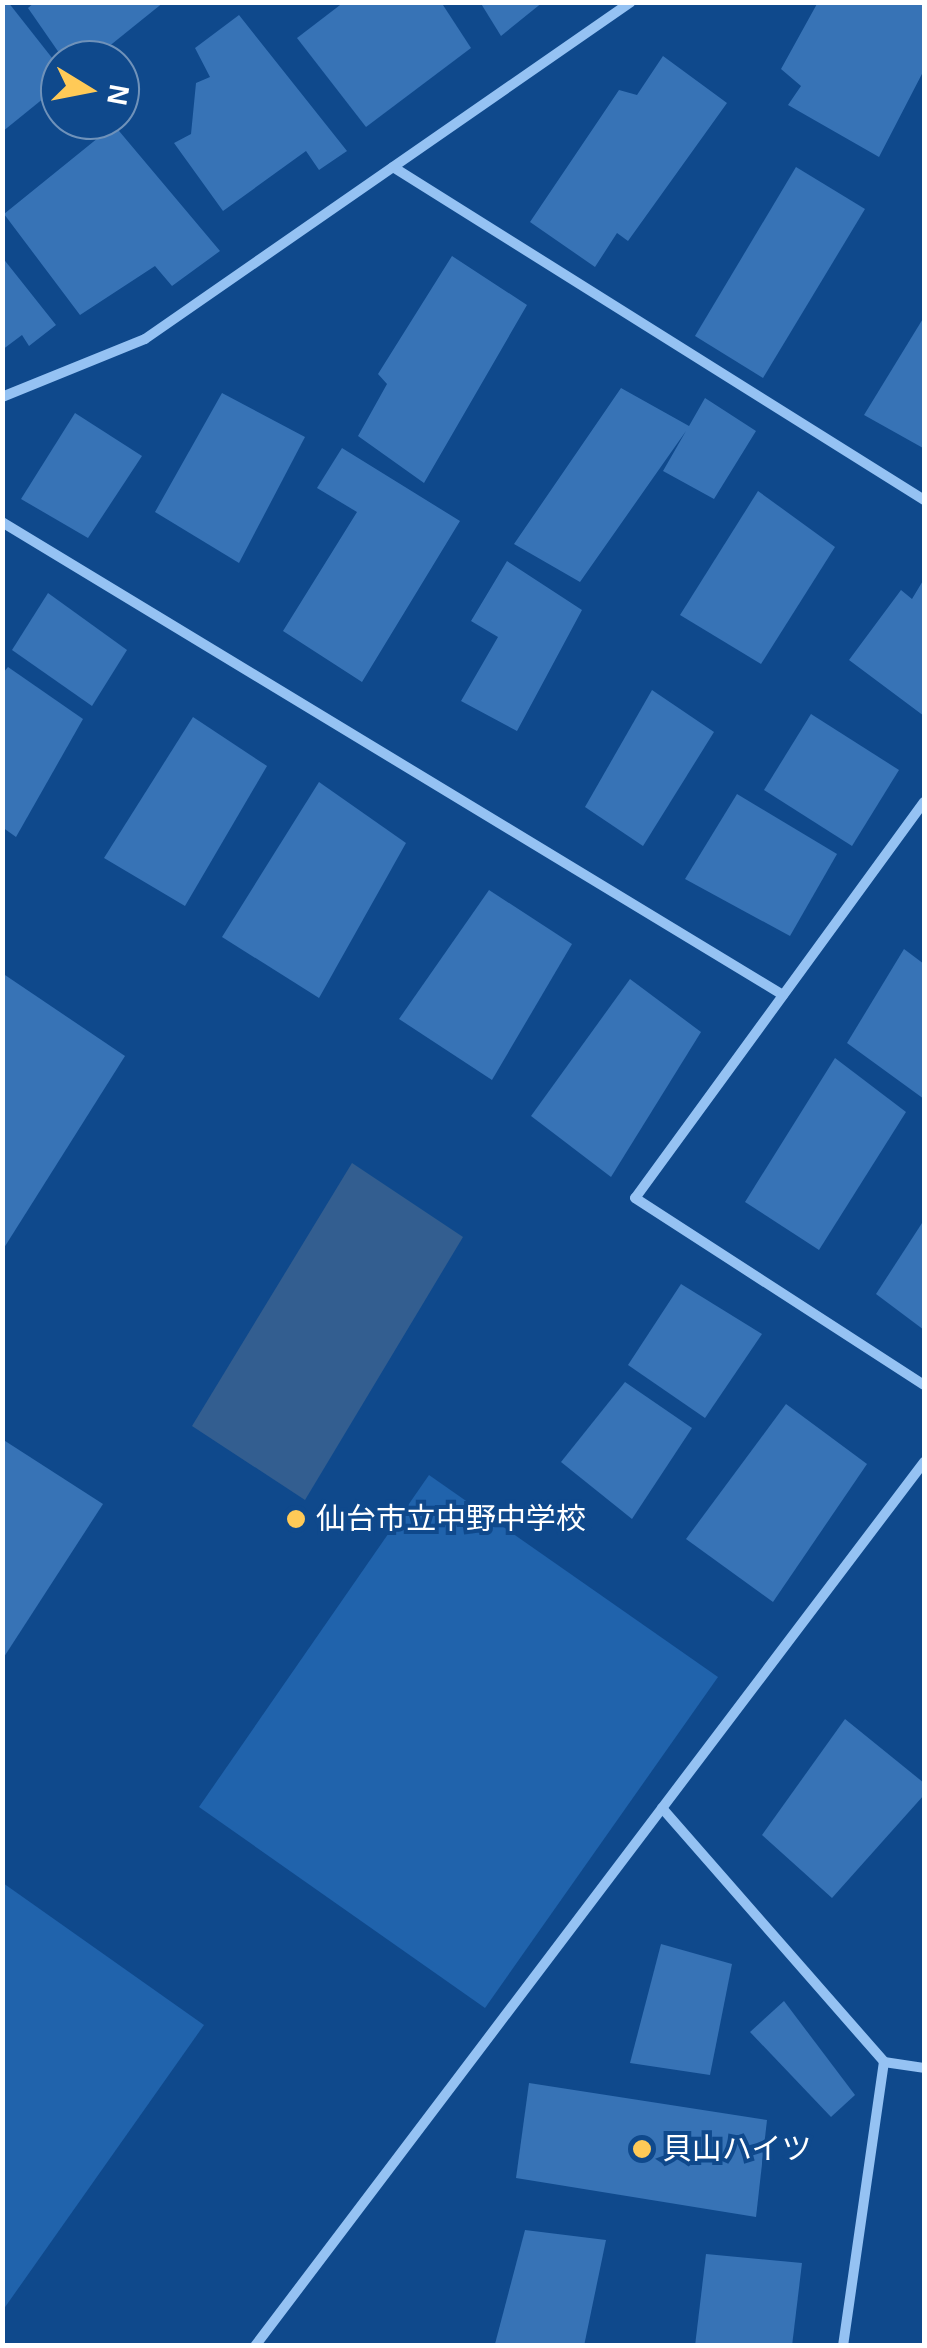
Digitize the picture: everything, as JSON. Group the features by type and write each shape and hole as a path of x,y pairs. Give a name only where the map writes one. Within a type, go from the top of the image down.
{"street":[{"path":"2,397 145,339 631,2"},
{"path":"393,167 924,500"},
{"path":"2,522 784,994"},
{"path":"924,802 634,1198 924,1385"},
{"path":"254,2346 924,1462"},
{"path":"662,1808 884,2062 924,2068"},
{"path":"843,2346 884,2062"}],"shaded area":[{"path":"352,1163 463,1237 305,1500 192,1426"},
{"path":"429,1475 718,1677 485,2008 199,1807"},
{"path":"3,1883 204,2025 3,2310"}],"building":[{"path":"2,2 8,2 40,43 40,101 2,132"},
{"path":"35,2 164,2 117,40 50,40 28,8"},
{"path":"344,2 441,2 471,48 366,127 297,38"},
{"path":"480,2 543,2 501,36"},
{"path":"818,2 918,2 924,6 924,70 879,157 788,105 801,86 781,69"},
{"path":"239,15 347,151 319,170 306,151 223,211 174,143 191,134 196,83 210,77 195,48"},
{"path":"663,56 727,103 628,241 617,233 595,267 530,222 619,90 637,95"},
{"path":"95,140 127,140 220,251 172,286 155,266 80,315 4,214"},
{"path":"796,167 865,209 763,378 695,336"},
{"path":"452,256 527,305 424,483 358,436 387,384 378,374"},
{"path":"2,257 56,325 29,346 22,335 2,350"},
{"path":"924,317 924,446 923,448 864,415"},
{"path":"621,388 689,426 705,398 756,431 714,499 663,471 686,431 580,582 514,544"},
{"path":"222,393 305,437 239,563 155,512"},
{"path":"75,413 142,456 88,538 21,499"},
{"path":"342,448 460,521 362,682 283,631 357,512 317,488"},
{"path":"758,491 835,547 761,664 680,615"},
{"path":"507,561 582,610 517,731 461,701 498,637 471,621"},
{"path":"924,579 924,716 849,660 901,590 912,599"},
{"path":"48,593 127,650 92,706 12,650"},
{"path":"8,667 83,719 16,837 2,827 2,674"},
{"path":"652,690 714,732 643,846 585,807"},
{"path":"811,714 899,770 852,846 764,790"},
{"path":"193,717 267,766 185,906 104,858"},
{"path":"319,782 406,843 319,998 222,937"},
{"path":"737,794 837,854 790,936 685,879"},
{"path":"489,890 572,944 492,1080 399,1019"},
{"path":"904,949 924,964 924,1099 847,1043"},
{"path":"2,973 125,1056 2,1251"},
{"path":"630,979 701,1032 611,1177 531,1116"},
{"path":"835,1058 906,1112 819,1250 745,1202"},
{"path":"924,1220 924,1330 876,1294"},
{"path":"681,1284 762,1334 705,1418 628,1365"},
{"path":"625,1382 692,1428 632,1519 561,1462"},
{"path":"786,1404 867,1464 773,1602 686,1539"},
{"path":"2,1439 103,1504 2,1660"},
{"path":"845,1719 924,1783 924,1795 832,1898 762,1835"},
{"path":"661,1944 732,1964 710,2075 630,2063"},
{"path":"784,2001 855,2095 831,2117 750,2032"},
{"name":"貝山ハイツ","path":"529,2083 767,2120 756,2217 516,2178"},
{"path":"525,2230 606,2240 584,2346 495,2344"},
{"path":"706,2254 802,2263 792,2346 695,2346"}],"place":[{"name":"仙台市立中野中学校","path":"296,1519"},
{"name":"貝山ハイツ","path":"642,2149"}]}
